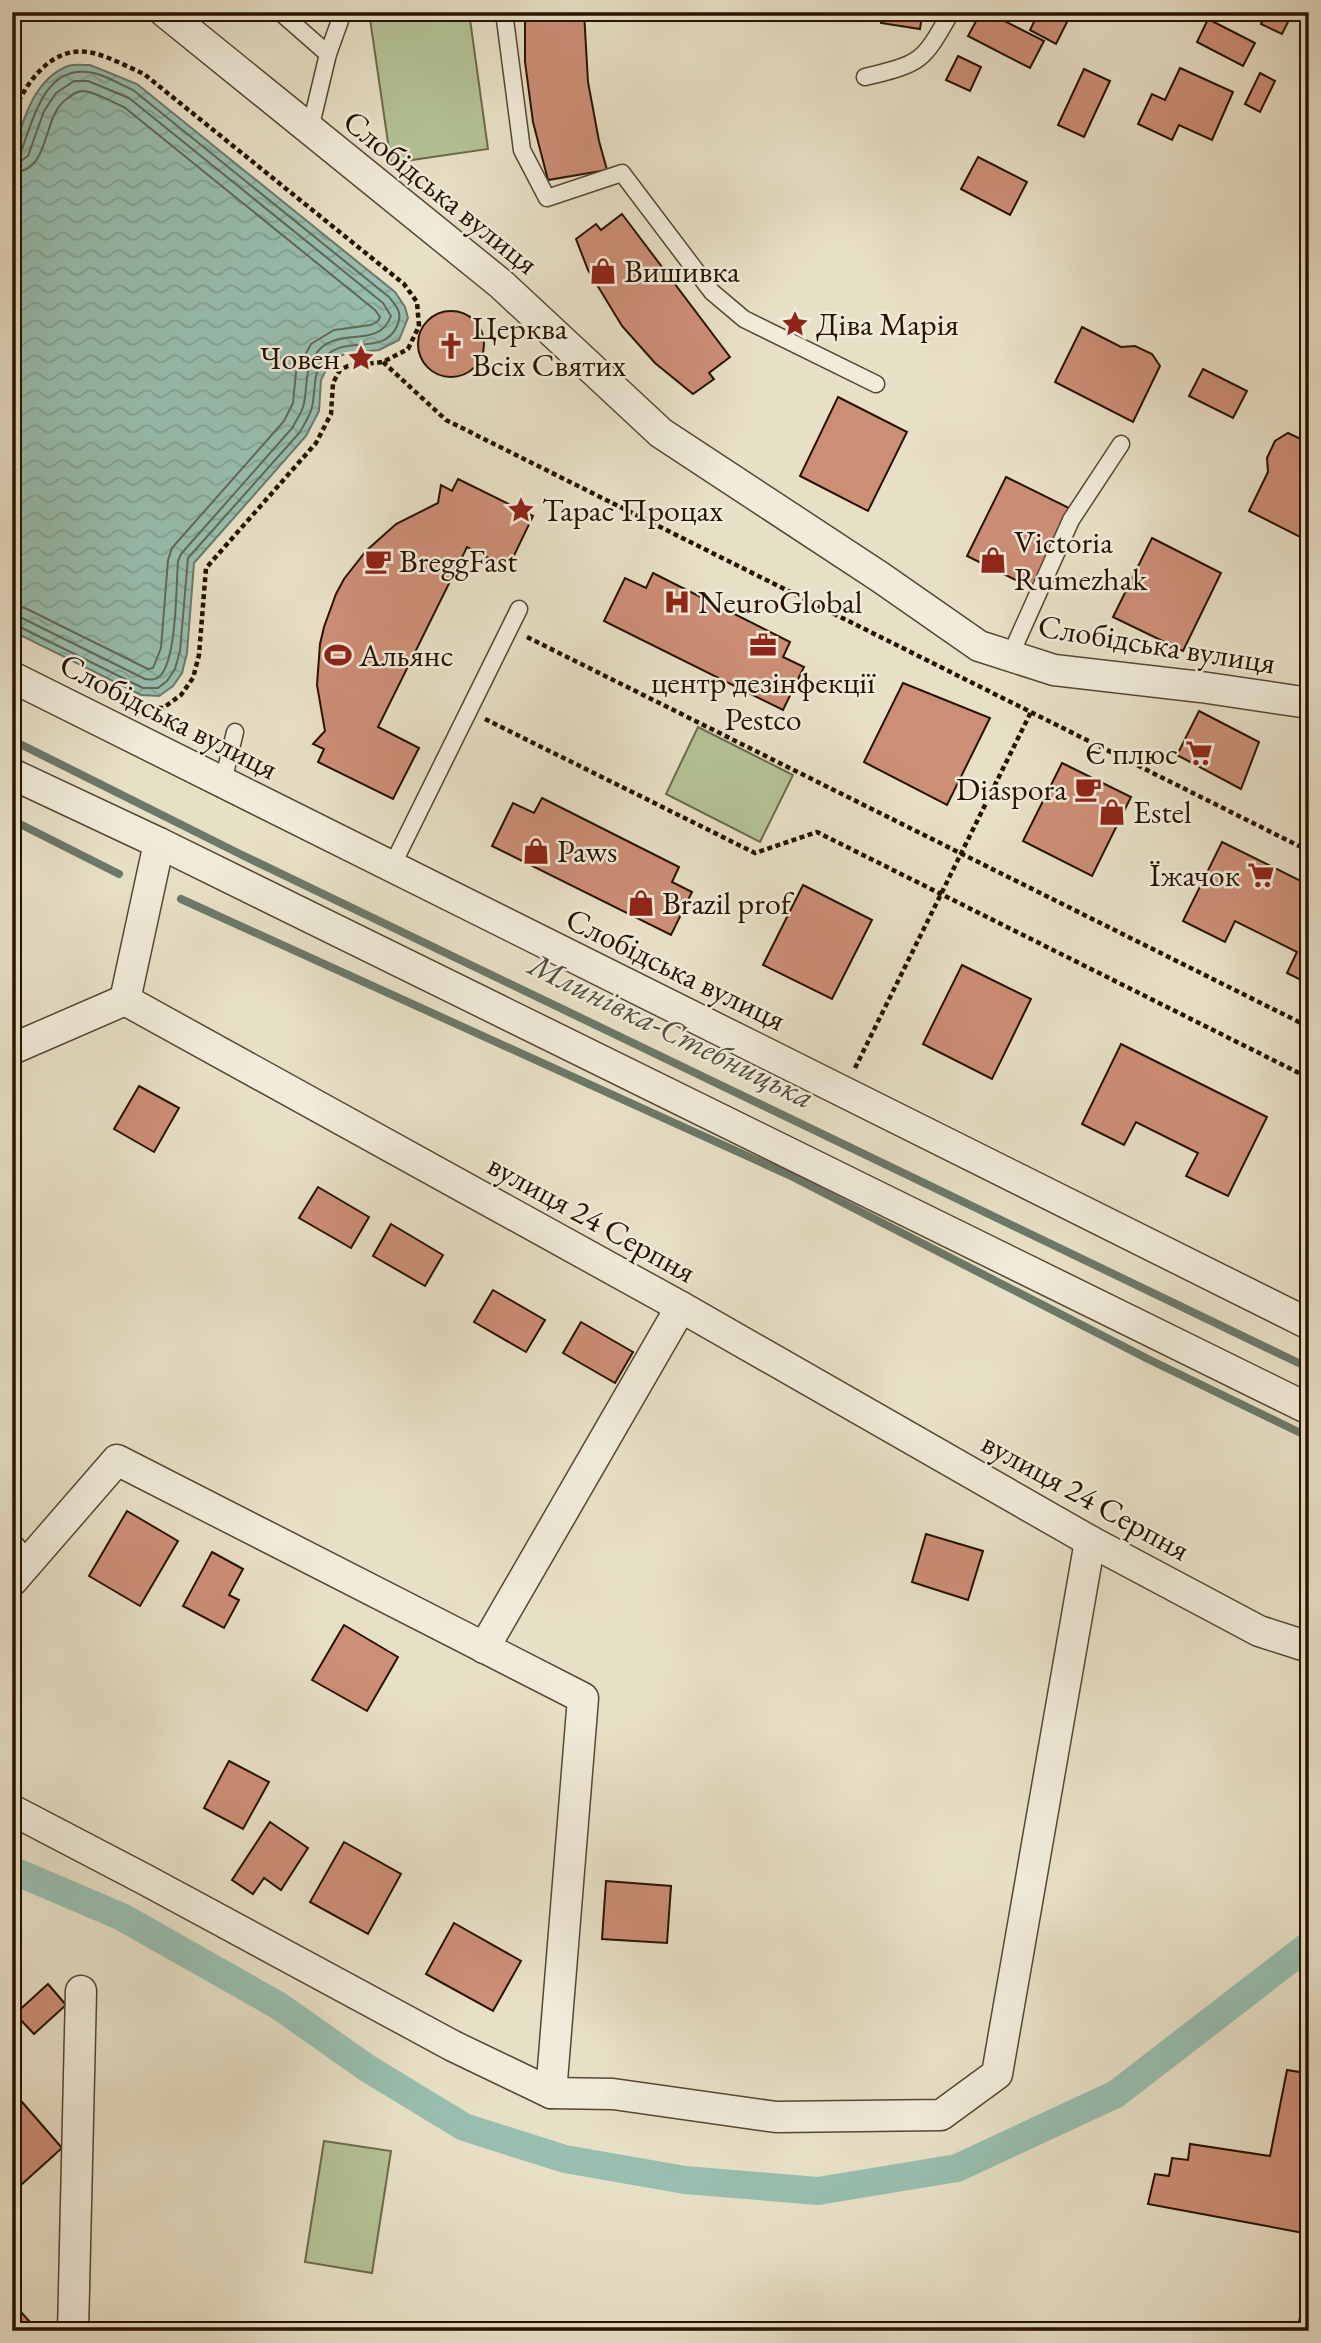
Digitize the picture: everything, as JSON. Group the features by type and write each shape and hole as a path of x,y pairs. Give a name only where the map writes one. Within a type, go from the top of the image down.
{"street":[{"name":"Слобідська вулиця","path":"165,12 501,284 661,433 880,577 979,646 1054,670 1201,687 1309,704"},
{"name":"Слобідська вулиця","path":"12,677 1309,1324"},
{"path":"12,774 159,843 1309,1409"},
{"path":"12,1049 125,1000 159,843"},
{"name":"вулиця 24 Серпня","path":"125,1000 681,1307 1090,1541 1259,1631 1309,1647"},
{"path":"484,1647 681,1307"},
{"path":"18,1561 117,1460 583,1698 551,2093"},
{"path":"12,1810 453,2046 551,2093 613,2094 776,2117 941,2115 998,2074 1090,1541"},
{"path":"73,2331 81,1991"}],"lane":[{"path":"280,12 328,54"},
{"path":"310,129 328,54 342,12"},
{"path":"504,12 522,150 547,198 622,173 712,292 744,319 876,384"},
{"path":"865,77 901,68 924,56 951,12"},
{"path":"1010,656 1071,520 1121,444"},
{"path":"392,866 519,609"},
{"path":"223,784 235,732"}],"path":[{"path":"12,117 18,100 36,72 65,54 92,52 144,74 404,284 417,302 419,326 408,349 383,362 348,366 340,370 333,383 331,414 316,443 206,568 199,655 193,678 181,695 163,708 138,707 127,701"},
{"path":"383,362 446,421 1309,851"},
{"path":"509,628 1309,1027"},
{"path":"469,711 755,853 817,832 1309,1078"},
{"path":"843,1091 1031,712"}],"shaded area":[{"path":"369,12 469,12 488,149 391,163"},
{"path":"698,727 793,775 760,842 666,794"},
{"path":"324,2141 391,2151 372,2273 305,2262"}],"water":[{"path":"90,65 137,84 395,292 405,307 408,318 399,340 379,350 345,354 331,360 321,380 319,411 306,436 194,563 187,653 182,673 173,686 159,696 141,695 12,631 12,155 25,116 46,81 68,66"}],"building":[{"path":"525,12 584,12 588,82 607,170 548,180 533,122 525,62"},
{"path":"883,12 930,12 930,16 922,15 920,29 881,23"},
{"path":"981,12 987,12 1044,41 1030,68 968,36"},
{"path":"1039,12 1072,12 1056,44 1030,30"},
{"path":"1266,12 1293,12 1282,34 1261,24"},
{"path":"1208,19 1255,43 1243,66 1197,42"},
{"path":"958,56 981,67 970,91 946,80"},
{"path":"1180,68 1233,92 1212,140 1179,125 1172,140 1138,124 1152,94 1165,100"},
{"path":"1084,69 1110,81 1084,137 1058,125"},
{"path":"1260,73 1275,81 1260,112 1245,104"},
{"path":"978,157 1027,182 1010,215 961,189"},
{"path":"622,214 730,357 709,373 714,379 693,394 655,363 622,326 588,270 576,239 596,224 601,230"},
{"name":"Церква Всіх Святих","path":"451,311 464,314 474,321 481,331 484,344 481,357 474,367 464,374 451,377 438,374 428,367 421,357 418,344 421,331 428,321 438,314"},
{"path":"1082,327 1121,347 1135,346 1152,354 1160,366 1133,422 1055,382"},
{"path":"1203,369 1247,391 1233,418 1189,396"},
{"path":"838,397 907,432 868,511 800,476"},
{"path":"1288,433 1309,443 1309,528 1304,539 1249,511 1268,472 1267,458 1275,441"},
{"path":"1006,477 1075,511 1036,590 967,556"},
{"path":"458,479 533,516 508,568 467,547 378,727 419,748 393,799 318,762 324,749 313,744 325,731 317,685 320,644 336,594 366,551 396,524 438,503 441,485 452,491"},
{"path":"1152,538 1221,573 1183,651 1113,617"},
{"path":"653,573 790,642 783,657 804,667 783,710 604,621 625,578 646,588"},
{"path":"903,683 990,718 947,805 864,762"},
{"path":"1199,711 1259,742 1241,789 1177,755"},
{"path":"1062,763 1131,797 1092,876 1023,841"},
{"path":"542,798 679,867 672,882 692,892 671,935 492,846 513,803 534,813"},
{"path":"1222,842 1309,885 1309,984 1287,973 1297,952 1235,921 1225,942 1183,921"},
{"path":"803,885 872,920 832,999 763,965"},
{"path":"962,965 1031,999 992,1079 923,1044"},
{"path":"1121,1044 1267,1117 1228,1196 1186,1176 1198,1153 1136,1122 1124,1145 1082,1124"},
{"path":"139,1086 179,1108 154,1152 114,1129"},
{"path":"318,1187 369,1217 351,1248 299,1218"},
{"path":"391,1224 443,1255 425,1286 373,1256"},
{"path":"493,1290 545,1320 526,1352 474,1322"},
{"path":"581,1322 633,1352 615,1383 563,1353"},
{"path":"127,1511 178,1541 140,1606 89,1576"},
{"path":"926,1534 983,1551 968,1600 912,1582"},
{"path":"212,1552 243,1569 229,1595 239,1600 224,1628 183,1606"},
{"path":"344,1625 398,1657 367,1711 312,1680"},
{"path":"229,1761 269,1782 243,1829 204,1808"},
{"path":"270,1822 308,1848 281,1890 264,1878 253,1894 232,1880"},
{"path":"344,1842 401,1874 368,1934 310,1902"},
{"path":"606,1881 671,1886 667,1943 602,1939"},
{"path":"454,1923 521,1961 493,2011 426,1974"},
{"path":"48,1984 66,2005 34,2034 15,2014"},
{"path":"1308,2065 1309,2234 1148,2204 1155,2174 1169,2176 1172,2158 1188,2160 1190,2144 1270,2156 1287,2070 1306,2073"},
{"path":"22,2102 62,2148 22,2184 12,2173 12,2110"},
{"path":"12,2302 38,2331 12,2331"},
{"path":"1302,2308 1309,2309 1309,2331 1297,2331"}],"waterway":[{"name":"Млинівка-Стебницька","path":"12,740 242,855 1309,1368"},
{"path":"12,820 119,874"},
{"path":"181,899 789,1175 1148,1359 1309,1437"},
{"path":"12,1870 122,1917 279,2006 367,2068 464,2127 565,2159 685,2180 818,2191 957,2168 1116,2094 1309,1945"}],"place":[{"name":"Вишивка","path":"603,271"},
{"name":"Діва Марія","path":"795,324"},
{"name":"Церква Всіх Святих","path":"451,346"},
{"name":"Човен","path":"361,358"},
{"name":"Тарас Процах","path":"521,510"},
{"name":"Victoria Rumezhak","path":"993,560"},
{"name":"BreggFast","path":"378,561"},
{"name":"NeuroGlobal","path":"677,602"},
{"name":"центр дезінфекції Pestco","path":"763,645"},
{"name":"Альянс","path":"338,655"},
{"name":"Є плюс","path":"1199,753"},
{"name":"Diaspora","path":"1088,789"},
{"name":"Estel","path":"1112,812"},
{"name":"Paws","path":"536,851"},
{"name":"Їжачок","path":"1261,875"},
{"name":"Brazil prof","path":"641,903"}]}
